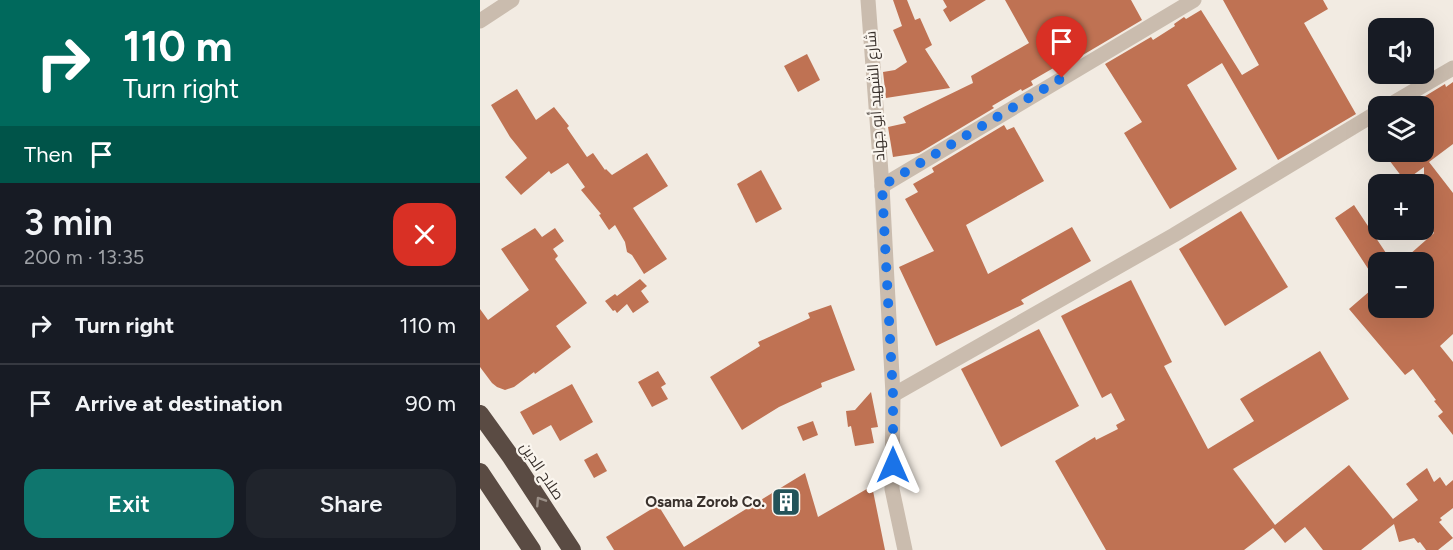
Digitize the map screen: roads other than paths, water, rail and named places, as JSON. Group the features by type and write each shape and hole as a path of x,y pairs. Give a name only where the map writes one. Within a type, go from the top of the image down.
{"highway":[{"name":"صلاح الدين","path":"480,414 511,457 567,548"},
{"path":"480,472 532,550"}],"street":[{"path":"480,21 512,0"},
{"name":"شارع الشهيد أبو جهاد","path":"868,0 882,186 893,395 892,489 904,550"},
{"path":"882,186 1186,2"},
{"path":"1405,96 1453,68"},
{"path":"893,395 1174,235 1368,118"}],"place":[{"name":"Osama Zorob Co.","path":"786,502"}]}
